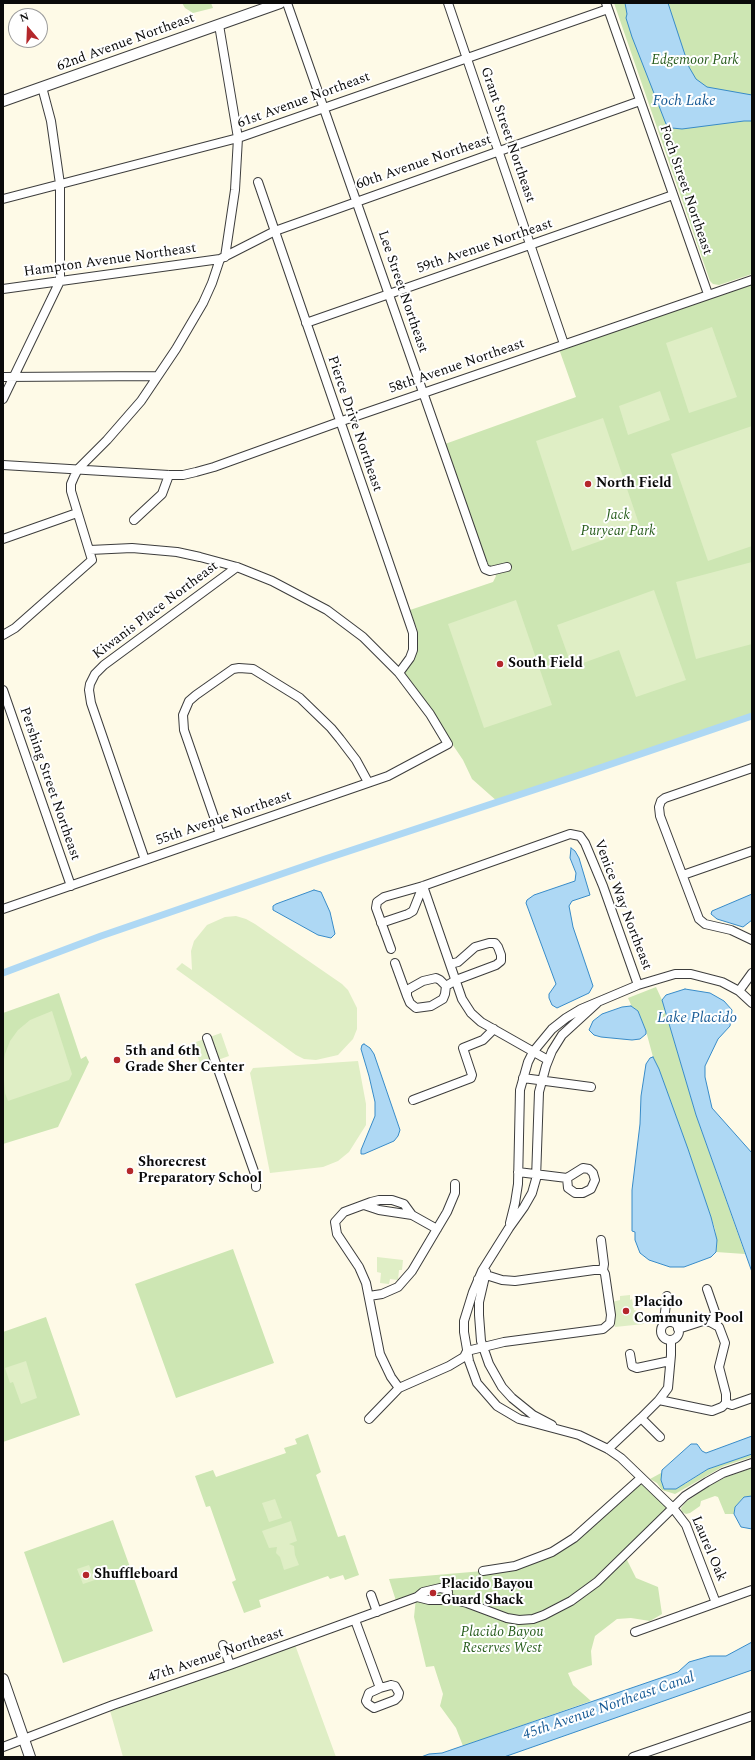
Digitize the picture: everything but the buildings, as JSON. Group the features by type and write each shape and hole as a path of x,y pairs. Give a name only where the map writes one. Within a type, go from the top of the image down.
{"street":[{"name":"62nd Avenue Northeast","path":"3,101 280,3"},
{"name":"Lee Street Northeast","path":"287,3 483,564 485,569 490,571 506,567"},
{"name":"Grant Street Northeast","path":"448,3 564,344"},
{"name":"61st Avenue Northeast","path":"3,199 238,138 466,58 607,6"},
{"name":"Foch Street Northeast","path":"607,6 708,294"},
{"path":"3,635 26,618 92,560 77,513 71,490 71,484 78,469 126,420 141,401 176,349 203,303 223,258 235,190 238,138 219,25"},
{"path":"3,399 60,281 60,184 51,121 42,87"},
{"name":"60th Avenue Northeast","path":"223,258 275,231 356,201 640,102"},
{"name":"Pierce Drive Northeast","path":"258,182 339,422 413,633 413,650 410,658 399,673"},
{"name":"59th Avenue Northeast","path":"306,322 673,195"},
{"name":"Hampton Avenue Northeast","path":"3,289 223,258"},
{"name":"58th Avenue Northeast","path":"3,465 183,475 214,467 339,422 752,280"},
{"path":"3,377 157,376"},
{"path":"134,508 137,518 162,494 169,475"},
{"path":"3,539 77,513"},
{"path":"90,550 132,548 177,552 237,567 272,580 327,610 363,637 399,673"},
{"name":"Kiwanis Place Northeast","path":"145,860 91,703 89,690 90,684 95,674 104,665 237,567"},
{"path":"220,834 184,730 183,722 185,708 196,695 233,669 253,669 300,698 325,722 349,750 368,782"},
{"name":"55th Avenue Northeast","path":"3,909 398,771 448,744 430,714 399,673"},
{"name":"Pershing Street Northeast","path":"3,690 71,886"},
{"path":"752,768 665,798 661,801 659,807 660,816 699,919 705,924 731,930 752,940"},
{"name":"Venice Way Northeast","path":"422,886 570,834 580,836 585,843 603,886 638,985"},
{"path":"683,876 752,851"},
{"path":"391,949 376,908 377,902 384,897 422,886"},
{"path":"381,923 413,911 422,886"},
{"path":"422,886 462,999 471,1013 481,1022 548,1060"},
{"path":"446,986 456,980 496,966 501,961 498,947 495,943 481,945 468,951 458,962 450,964"},
{"path":"395,963 410,1003 416,1008 431,1006 442,999 445,994 446,986"},
{"path":"739,991 752,973"},
{"path":"508,1228 515,1202 518,1172 519,1100 523,1078 533,1052 552,1029 581,1009 638,985 675,974 692,974 722,982 739,991 752,1004"},
{"path":"407,996 407,990 423,981 436,978 446,986"},
{"path":"563,1431 533,1415 512,1398 494,1375 483,1348 479,1315 481,1291 486,1271 508,1228 524,1207 532,1193 536,1174 539,1092 548,1060 562,1035 597,1002"},
{"path":"413,1100 470,1078 472,1075 463,1048 483,1040 494,1029"},
{"path":"206,1038 256,1177 256,1187"},
{"path":"523,1078 591,1087"},
{"path":"518,1172 567,1178"},
{"path":"369,1296 390,1291 404,1281 437,1229 452,1202 455,1184"},
{"path":"399,1388 391,1377 380,1354 374,1331 369,1296 359,1267 341,1241 335,1228 335,1222 344,1212 379,1200 398,1201 404,1204 412,1215"},
{"path":"364,1205 379,1210 412,1215 437,1229"},
{"path":"369,1419 399,1388 449,1366 465,1354 504,1342 606,1328 610,1323 611,1315 605,1274 603,1270 604,1264 601,1240"},
{"path":"486,1271 502,1280 515,1281 603,1270"},
{"path":"486,1271 478,1279 464,1321 465,1354 474,1378 483,1392 497,1406 519,1419 563,1431"},
{"path":"706,1289 715,1312 712,1323"},
{"path":"666,1323 664,1320 667,1296"},
{"path":"659,1400 705,1410 717,1409 726,1403 726,1394 719,1367 725,1343 719,1327 712,1323 703,1321 678,1329"},
{"path":"672,1322 678,1329 677,1336 671,1340 664,1339 661,1334 661,1328 666,1323 672,1322"},
{"path":"608,1449 659,1400 668,1388 671,1340"},
{"path":"630,1354 632,1366 637,1368 670,1362"},
{"path":"726,1403 732,1405 752,1398"},
{"path":"641,1418 660,1437"},
{"name":"Laurel Oak","path":"563,1431 591,1440 621,1458 673,1508 686,1525 716,1603"},
{"name":"47th Avenue Northeast","path":"416,1597 436,1600 447,1598 467,1603 507,1618 519,1620 533,1619 571,1601 597,1582 685,1496 707,1482 729,1471 752,1463"},
{"path":"483,1571 515,1566 552,1552 574,1538 641,1478"},
{"name":"47th Avenue Northeast","path":"3,1747 113,1705 377,1612 416,1597 423,1592 440,1588 445,1589 448,1592 447,1598"},
{"path":"635,1632 752,1590"},
{"path":"371,1595 377,1612"},
{"path":"355,1620 380,1688"},
{"path":"224,1645 230,1665"},
{"path":"3,1679 30,1757"},
{"path":"633,1757 752,1716"}],"green space":[{"path":"182,3 211,3 213,8 193,13 185,8"},
{"name":"Edgemoor Park","path":"614,3 752,3 752,274 719,285 713,284 710,281"},
{"name":"Jack Puryear Park","path":"752,283 752,716 498,802 472,779 463,760 405,674 417,647 418,639 417,629 410,610 493,582 496,576 492,567 487,566 445,444 576,397 559,349"},
{"path":"712,327 737,397 689,413 666,343"},
{"path":"660,391 670,420 628,435 619,406"},
{"name":"North Field","path":"603,418 640,527 572,551 536,441"},
{"path":"752,426 752,546 708,561 671,454"},
{"path":"752,562 752,644 696,659 676,582"},
{"path":"654,590 686,680 636,697 619,650 572,667 557,625"},
{"name":"South Field","path":"516,600 552,705 484,728 448,624"},
{"path":"236,916 255,924 342,984 348,990 357,1008 357,1029 353,1039 338,1055 316,1060 304,1059 296,1055 176,969 182,963 192,970 191,951 194,941 207,925 225,917"},
{"path":"656,987 662,1000 696,1115 745,1254 716,1252 717,1245 715,1229 688,1149 659,1069 653,1057 646,1031 638,1011 632,1007 628,998"},
{"path":"59,993 81,1059 86,1056 89,1062 58,1127 3,1144 3,1013"},
{"path":"52,1011 72,1074 69,1080 8,1101 5,1093 3,1067 5,1054 10,1041 18,1030 30,1020"},
{"path":"221,1033 229,1056 201,1066 193,1043"},
{"path":"358,1061 366,1104 366,1125 349,1152 338,1161 323,1167 270,1173 250,1073 253,1068"},
{"path":"233,1249 274,1363 176,1398 135,1284"},
{"path":"377,1257 403,1260 402,1270 399,1270 398,1280 390,1279 389,1284 380,1283 381,1273 377,1272"},
{"name":"Placido Community Pool","path":"630,1295 630,1300 632,1299 634,1310 643,1313 644,1324 615,1327 612,1302 620,1300 620,1296"},
{"path":"46,1317 80,1415 3,1442 3,1332"},
{"path":"26,1361 37,1398 21,1404 13,1382 10,1383 5,1368"},
{"path":"308,1434 321,1472 316,1475 338,1537 345,1535 359,1575 345,1580 343,1575 330,1579 328,1576 259,1600 261,1607 244,1613 232,1582 236,1580 210,1506 206,1507 195,1476 213,1470 216,1477 286,1453 284,1448 297,1444 295,1439"},
{"path":"752,1454 752,1457 724,1466 675,1494 662,1490 657,1483 650,1479 661,1473 661,1480 685,1484 708,1469"},
{"path":"752,1468 752,1496 744,1497 735,1507 734,1514 725,1514 718,1497 715,1496 701,1501 700,1506 690,1513 686,1514 682,1512 681,1508 686,1502 707,1487 726,1477"},
{"name":"Placido Bayou Reserves West","path":"641,1478 673,1508 625,1556 636,1578 658,1587 662,1614 650,1621 631,1618 617,1619 595,1636 591,1651 592,1665 568,1673 573,1685 591,1701 463,1746 456,1728 440,1706 443,1694 434,1666 426,1667 414,1617 416,1598 397,1604 389,1579 483,1571 552,1552"},
{"path":"275,1499 282,1518 269,1522 262,1503"},
{"path":"113,1520 153,1631 63,1663 24,1552"},
{"path":"291,1521 297,1541 289,1544 294,1546 295,1555 299,1565 284,1570 280,1557 276,1553 277,1547 269,1548 262,1531"},
{"name":"Shuffleboard","path":"89,1565 95,1580 83,1584 77,1569"},
{"path":"294,1642 336,1757 123,1757 109,1707"}],"water":[{"name":"Foch Lake","path":"625,3 668,3 689,67 696,79 707,87 752,95 752,121 682,129 672,128 666,124 632,37 626,18 627,14"},
{"path":"571,848 575,851 579,858 590,895 572,901 569,906 573,927 593,986 589,993 557,1008 552,1005 549,998 549,994 556,984 526,903 527,900 534,895 575,881 576,873 570,858"},
{"path":"314,890 321,892 330,912 335,934 331,938 318,935 273,910 273,906 276,904"},
{"path":"752,894 752,920 743,927 717,919 711,914 712,911"},
{"name":"Lake Placido","path":"685,989 710,993 724,1001 732,1010 730,1026 718,1039 705,1066 705,1077 712,1108 752,1153 752,1272 696,1115 662,1000 666,995"},
{"path":"631,1006 638,1011 646,1031 646,1034 640,1039 632,1040 601,1037 594,1035 589,1030 593,1021 602,1014 622,1007"},
{"path":"364,1044 370,1048 374,1054 400,1130 394,1141 361,1154 361,1150 375,1116 375,1102 361,1049 362,1045"},
{"path":"653,1057 659,1069 688,1149 711,1217 717,1240 716,1252 711,1257 684,1267 670,1267 649,1260 640,1253 635,1240 635,1232 632,1231 632,1190 640,1124 641,1096 646,1064 650,1058"},
{"path":"752,1436 752,1454 708,1469 676,1489 664,1489 661,1480 662,1470 691,1444 697,1444 702,1451 706,1453"},
{"path":"752,1496 752,1529 741,1527 734,1514 735,1507 744,1497"},
{"name":"45th Avenue Northeast Canal","path":"752,1642 752,1670 504,1757 421,1757 429,1754 442,1753 678,1672 689,1662 710,1656 726,1656"}],"waterway":[{"path":"3,973 101,936 325,859 752,716"}],"place":[{"name":"North Field","path":"588,484"},
{"name":"South Field","path":"500,664"},
{"name":"5th and 6th Grade Sher Center","path":"117,1060"},
{"name":"Shorecrest Preparatory School","path":"130,1171"},
{"name":"Placido Community Pool","path":"626,1311"},
{"name":"Shuffleboard","path":"86,1575"},
{"name":"Placido Bayou Guard Shack","path":"433,1593"}]}
